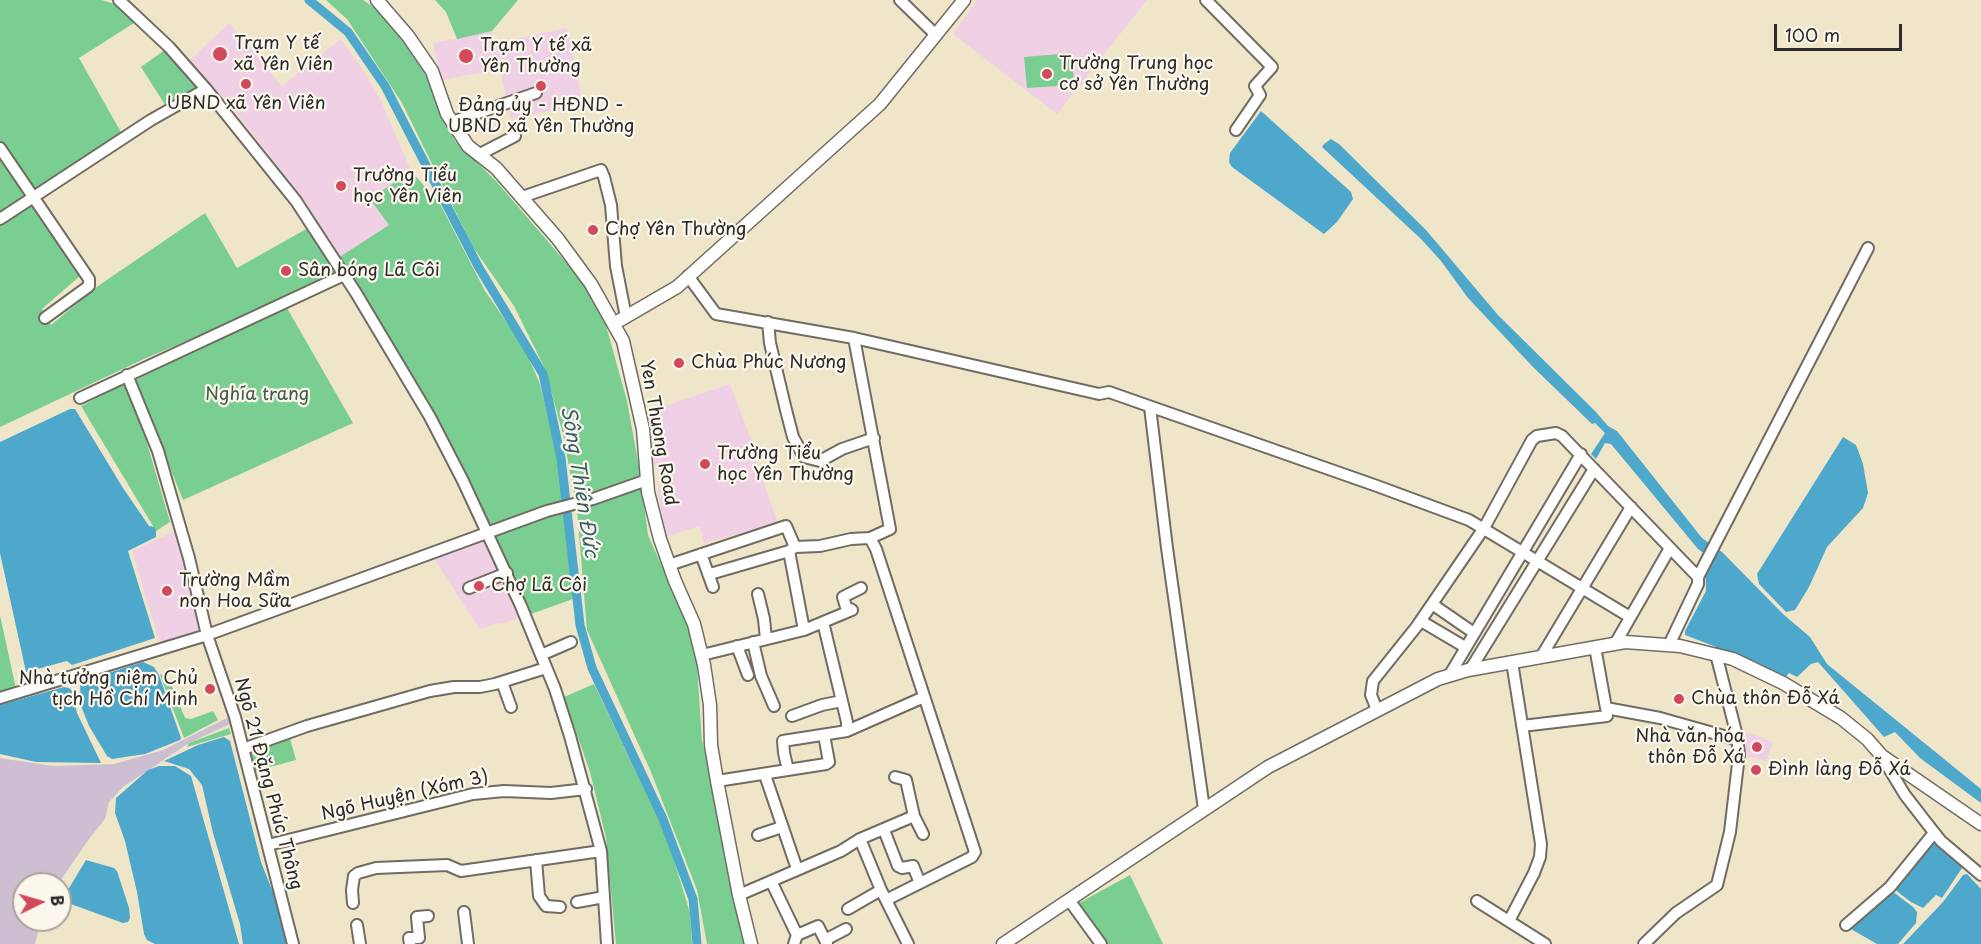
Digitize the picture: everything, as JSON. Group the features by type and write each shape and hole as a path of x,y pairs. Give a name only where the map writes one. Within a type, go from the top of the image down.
{"main road":[{"path":"615,323 677,286 880,104 964,0"},
{"name":"Yen Thuong Road","path":"385,3 432,71 447,114 468,146 496,168 558,239 615,323 623,341 643,429 648,492 660,539 694,624 702,655 710,705 711,745 717,781 739,895 752,944"},
{"path":"1003,944 1268,767 1438,679 1470,670 1625,642 1669,645 1733,658 1783,683 1841,718 1882,756 1981,824"}],"street":[{"path":"119,0 169,47 206,89 296,201 430,417 507,573 541,655 570,736 601,851 607,944"},
{"path":"900,0 936,35"},
{"path":"1206,0 1272,67 1255,86 1260,95 1236,130"},
{"path":"0,219 151,120 206,89"},
{"path":"452,122 536,93"},
{"path":"478,154 515,136"},
{"path":"0,148 89,279 89,286 45,318"},
{"path":"522,196 601,170 611,205 616,266 626,317"},
{"path":"1669,645 1698,584 1698,577 1705,562 1868,248"},
{"path":"80,398 344,275"},
{"path":"688,276 716,314 855,338 1099,394 1109,392 1377,486 1469,520 1630,617"},
{"path":"768,322 770,343 793,437 804,456 820,461 842,448 874,438"},
{"path":"710,574 792,549 870,538 890,529 855,338"},
{"name":"Ngõ 21 Đặng Phúc Thông","path":"127,375 158,451 189,558 207,634 235,717 293,944"},
{"path":"1150,407 1167,548 1204,809"},
{"path":"1377,710 1371,695 1373,681 1420,621 1484,528 1532,440 1544,434 1556,433 1562,436 1698,577"},
{"path":"1449,676 1581,454"},
{"path":"1470,670 1594,469"},
{"path":"0,698 207,634 488,532 647,480"},
{"path":"1541,657 1631,507"},
{"path":"669,565 786,526 792,549 804,630"},
{"path":"848,909 920,883 972,857 975,852 876,549 870,538"},
{"path":"1615,644 1670,548"},
{"path":"701,554 713,587"},
{"path":"469,588 507,573"},
{"path":"702,655 804,630 852,610 846,607 843,597 861,588"},
{"path":"758,594 766,639"},
{"path":"1432,604 1474,633"},
{"path":"1420,621 1465,647"},
{"path":"823,622 847,722 847,731"},
{"path":"541,655 571,642"},
{"path":"753,642 761,676 774,706"},
{"path":"737,646 748,675"},
{"path":"1595,647 1606,708 1660,718 1738,740"},
{"path":"1644,944 1676,913 1717,885 1731,829 1739,755 1738,740 1716,654"},
{"path":"1509,921 1534,873 1540,857 1541,844 1512,662"},
{"path":"243,749 307,726 430,691 454,687 480,687 546,668"},
{"path":"502,682 511,707"},
{"path":"788,770 783,741 847,731 924,697"},
{"path":"792,716 822,705 842,701"},
{"path":"1522,726 1607,716"},
{"path":"717,781 810,768 829,762 824,735"},
{"path":"1882,756 1905,795 1934,833 1981,875"},
{"path":"765,775 797,869"},
{"path":"895,777 906,780 914,816 923,834"},
{"name":"Ngõ Huyện (Xóm 3)","path":"268,845 474,794 504,791 545,793 586,789"},
{"path":"739,895 914,816"},
{"path":"758,835 782,827"},
{"path":"884,830 898,866 902,868 912,866 920,883"},
{"path":"1846,925 1890,886 1934,833"},
{"path":"860,839 906,943"},
{"path":"353,903 354,876 376,868 447,865 461,871 601,851"},
{"path":"536,860 539,896 546,906 560,907"},
{"path":"771,880 796,939 818,926 826,942 846,929"},
{"path":"577,902 604,897"},
{"path":"1069,900 1101,944"},
{"path":"1477,901 1545,944"},
{"path":"464,912 468,944"},
{"path":"410,944 409,938 419,938 417,917 428,916"},
{"path":"357,925 360,944"}],"shaded area":[{"name":"Trường Trung học cơ sở Yên Thường","path":"977,0 1147,0 1057,114 953,34"},
{"path":"229,23 282,86 341,39 380,98 411,171 370,199 389,225 338,258 317,222 282,172 241,119 190,60"},
{"name":"Đảng ủy - HĐND - UBND xã Yên Thường","path":"567,28 583,104 511,119 500,69 441,80 433,43 492,31 495,43"},
{"name":"Trường Tiểu học Yên Thường","path":"730,384 752,442 754,457 778,523 704,543 700,526 665,537 658,489 660,481 657,467 650,460 644,413"},
{"name":"Trường Mầm non Hoa Sữa","path":"175,531 201,631 160,644 132,551"},
{"name":"Chợ Lã Côi","path":"484,539 520,618 496,623 480,630 431,554"},
{"path":"229,717 232,723 189,743 123,787 109,802 105,819 66,872 12,872 12,932 38,932 35,944 0,944 0,758 53,766 114,764 163,750"},
{"name":"Nhà văn hóa thôn Đỗ Xá","path":"1747,732 1773,742 1767,761 1742,755"}],"green space":[{"path":"0,0 101,0 115,4 134,23 79,58 122,134 34,190 0,140"},
{"path":"326,0 363,0 381,12 418,58 455,141 496,181 581,280 605,322 627,401 640,472 648,535 682,612 696,651 702,741 722,819 746,944 707,944 697,890 651,772 587,630 577,510 563,434 545,369 514,306 473,247 402,103 347,19"},
{"path":"435,0 518,0 492,31 457,39 446,12"},
{"path":"166,49 203,89 167,108 141,67"},
{"path":"1072,53 1074,85 1027,88 1024,57"},
{"path":"0,158 80,276 42,309 51,325 98,286 205,213 237,268 308,228 336,273 261,310 146,358 0,427"},
{"path":"411,171 440,204 485,291 524,347 540,384 558,459 573,599 531,614 439,421 338,258 389,225 370,199"},
{"name":"Nghĩa trang","path":"287,308 353,423 183,500 135,380"},
{"path":"129,381 170,522 156,531 81,406"},
{"path":"0,615 16,689 0,694"},
{"path":"166,672 185,718 191,719 213,711 218,720 184,738 160,675"},
{"path":"594,684 667,837 690,913 692,944 616,944 606,838 590,772 564,697"},
{"path":"229,728 231,734 187,747 189,743"},
{"path":"289,735 296,760 252,772 245,750"},
{"path":"1130,875 1163,944 1108,944 1079,903"}],"water":[{"path":"1261,111 1351,192 1353,199 1337,222 1324,234 1232,167 1229,162 1230,153"},
{"path":"1331,139 1339,144 1426,230 1498,315 1608,426 1617,431 1702,538 1722,552 1784,615 1810,637 1827,664 1981,789 1981,803 1920,758 1895,732 1884,737 1818,662 1811,664 1797,677 1789,673 1785,678 1758,663 1685,635 1706,591 1705,554 1698,549 1611,444 1605,443 1596,459 1591,454 1605,433 1595,423 1592,424 1533,367 1468,298 1441,261 1421,239 1322,147"},
{"path":"70,409 75,409 123,488 149,526 154,527 156,531 156,537 128,551 155,638 72,665 67,661 26,672 0,553 0,442"},
{"path":"1843,437 1856,445 1863,464 1868,493 1863,508 1827,547 1809,587 1795,610 1786,612 1759,584 1757,574"},
{"path":"143,662 154,667 159,675 181,738 145,754 112,759 107,756 89,726 81,706 80,682"},
{"path":"64,687 72,691 77,713 101,763 36,762 0,754 0,705"},
{"path":"224,737 230,741 261,862 274,895 288,944 243,944 240,924 213,833 202,785 189,769 164,761 198,745"},
{"path":"159,766 175,766 191,776 239,944 155,944 147,940 144,934 125,841 115,813 116,798 148,770"},
{"path":"1932,841 1962,862 1962,868 1942,898 1936,895 1923,908 1899,893 1896,890 1896,884"},
{"path":"86,860 114,868 129,908 128,922 123,923 72,904 72,883"},
{"path":"1967,874 1981,889 1981,944 1903,944 1943,902 1963,875"},
{"path":"1892,891 1917,912 1916,923 1898,944 1877,944 1851,929 1851,925"}],"waterway":[{"name":"Sông Thiên Đức","path":"309,0 348,32 385,86 478,266 543,374 561,458 580,625 592,668 663,819 693,899 697,944"}],"place":[{"name":"Trạm Y tế xã Yên Viên","path":"220,54"},
{"name":"Trạm Y tế xã Yên Thường","path":"466,56"},
{"name":"Trường Trung học cơ sở Yên Thường","path":"1047,74"},
{"name":"UBND xã Yên Viên","path":"246,84"},
{"name":"Đảng ủy - HĐND - UBND xã Yên Thường","path":"541,86"},
{"name":"Trường Tiểu học Yên Viên","path":"341,186"},
{"name":"Chợ Yên Thường","path":"593,230"},
{"name":"Sân bóng Lã Côi","path":"286,271"},
{"name":"Chùa Phúc Nương","path":"679,363"},
{"name":"Trường Tiểu học Yên Thường","path":"705,464"},
{"name":"Chợ Lã Côi","path":"479,586"},
{"name":"Trường Mầm non Hoa Sữa","path":"167,591"},
{"name":"Nhà tưởng niệm Chủ tịch Hồ Chí Minh","path":"210,689"},
{"name":"Chùa thôn Đỗ Xá","path":"1679,699"},
{"name":"Nhà văn hóa thôn Đỗ Xá","path":"1757,747"},
{"name":"Đình làng Đỗ Xá","path":"1756,770"}]}
